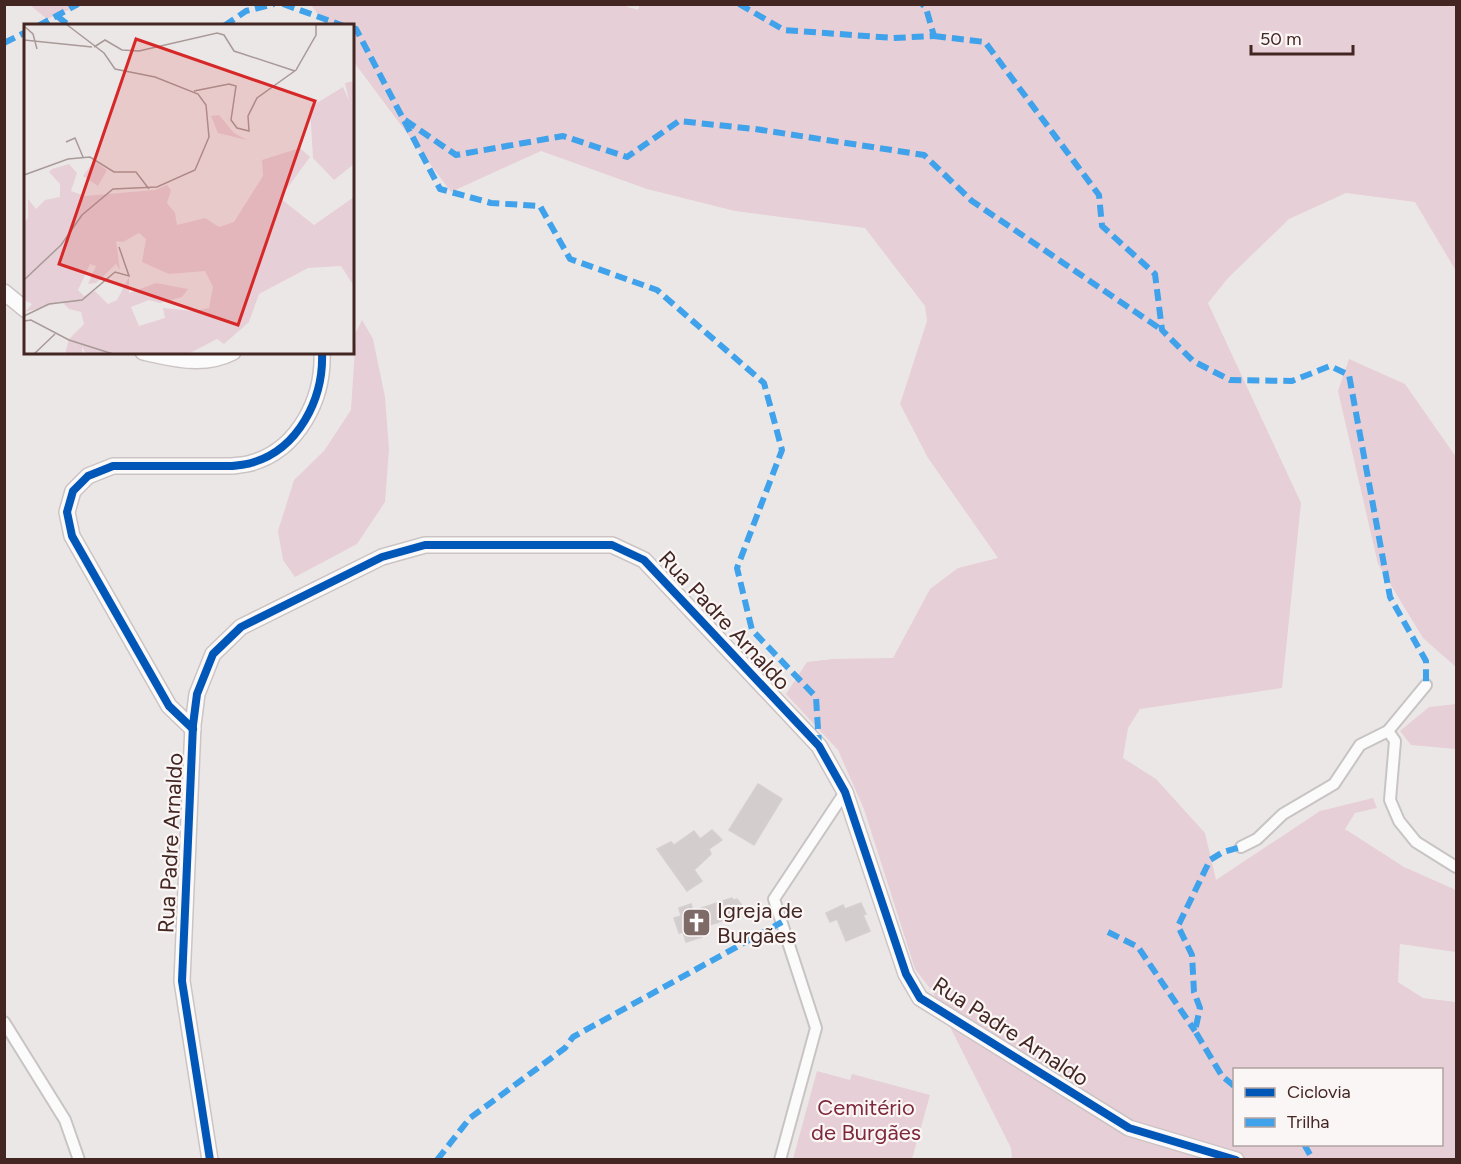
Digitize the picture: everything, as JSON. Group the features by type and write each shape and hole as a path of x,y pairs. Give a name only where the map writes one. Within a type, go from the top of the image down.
{"street":[{"path":"4,292 24,308"},
{"path":"152,354 186,362 220,359 229,354"},
{"path":"193,729 169,706 72,536 67,512 73,491 88,476 113,466 232,466 252,463 279,450 301,427 315,401 322,354"},
{"name":"Rua Padre Arnaldo","path":"210,1160 182,981 193,729 197,694 213,654 241,627 382,558 424,545 612,546 644,560 819,746 844,792 906,974 920,998 1129,1128 1236,1160"},
{"path":"1241,847 1257,839 1283,814 1334,784 1360,745 1388,730 1426,685"},
{"path":"1388,730 1395,741 1390,800 1399,821 1416,842 1456,867"},
{"path":"780,1160 816,1028 774,899 844,792"},
{"path":"4,1022 65,1120 79,1160"}],"green space":[{"path":"619,4 638,10 640,4 1456,5 1456,271 1415,202 1346,193 1289,219 1228,278 1208,303 1301,503 1282,688 1140,709 1128,728 1123,758 1156,779 1205,833 1216,880 1320,811 1373,798 1377,808 1355,813 1345,829 1404,867 1456,890 1456,952 1400,944 1398,982 1423,998 1456,1002 1456,1159 1012,1159 1011,1148 932,991 915,969 864,809 838,750 786,694 807,662 893,658 930,589 958,568 998,558 928,458 900,404 927,321 925,306 865,228 735,211 647,189 541,151 451,192 354,62 354,24 325,24 311,5"},
{"path":"30,5 80,5 47,19"},
{"path":"362,320 373,339 385,397 389,449 385,502 357,544 295,577 283,560 278,531 294,480 324,451 351,410 356,332"},
{"path":"1349,359 1405,384 1456,457 1456,667 1423,638 1378,564 1338,391"},
{"path":"1456,704 1456,749 1411,745 1400,731 1429,707"},
{"name":"Cemitério de Burgães","path":"817,1071 850,1080 852,1074 930,1095 912,1159 793,1159"}],"building":[{"path":"758,784 782,799 754,845 729,830"},
{"path":"712,830 722,840 709,849 711,854 694,870 702,881 687,891 657,849 671,842 674,845 694,831 700,839"},
{"name":"Igreja de Burgães","path":"732,898 737,899 745,909 739,911 738,916 700,928 702,937 686,942 683,932 679,933 674,918 681,916 679,908 691,904 693,911"},
{"path":"861,903 870,931 846,941 837,919 830,922 826,913 843,905 845,909"}],"marked path":[{"path":"42,24 78,4"},
{"path":"227,24 246,11 274,4"},
{"path":"283,4 338,24"},
{"path":"739,4 784,30 893,38 934,36 926,8 922,4"},
{"path":"57,16 67,24"},
{"path":"354,28 440,189 491,203 540,206 570,259 657,290 764,383 782,450 737,568 752,630 816,697 819,745"},
{"path":"4,43 24,33"},
{"path":"934,36 985,42 1099,195 1102,226 1155,274 1162,330 1193,361 1230,380 1292,381 1330,366 1349,375 1390,597 1426,661 1426,685"},
{"path":"405,120 456,155 563,136 627,157 679,121 755,129 924,155 972,201 1162,330"},
{"path":"1233,1085 1222,1076 1195,1031 1200,1008 1194,992 1192,955 1178,926 1210,860 1223,852 1241,847"},
{"path":"437,1160 470,1118 565,1048 573,1037 782,922"},
{"path":"1108,932 1138,947 1195,1031"},
{"path":"1305,1146 1313,1160"}],"cycle path":[{"path":"193,729 169,706 72,536 67,512 73,491 88,476 113,466 232,466 249,464 268,456 295,435 305,420 318,387 322,354"},
{"path":"210,1160 182,981 193,725 197,694 213,654 241,627 382,557 425,545 612,545 644,560 819,746 845,792 906,974 920,998 1129,1128 1236,1160"}],"place":[{"name":"Igreja de Burgães","path":"696,923"}]}
